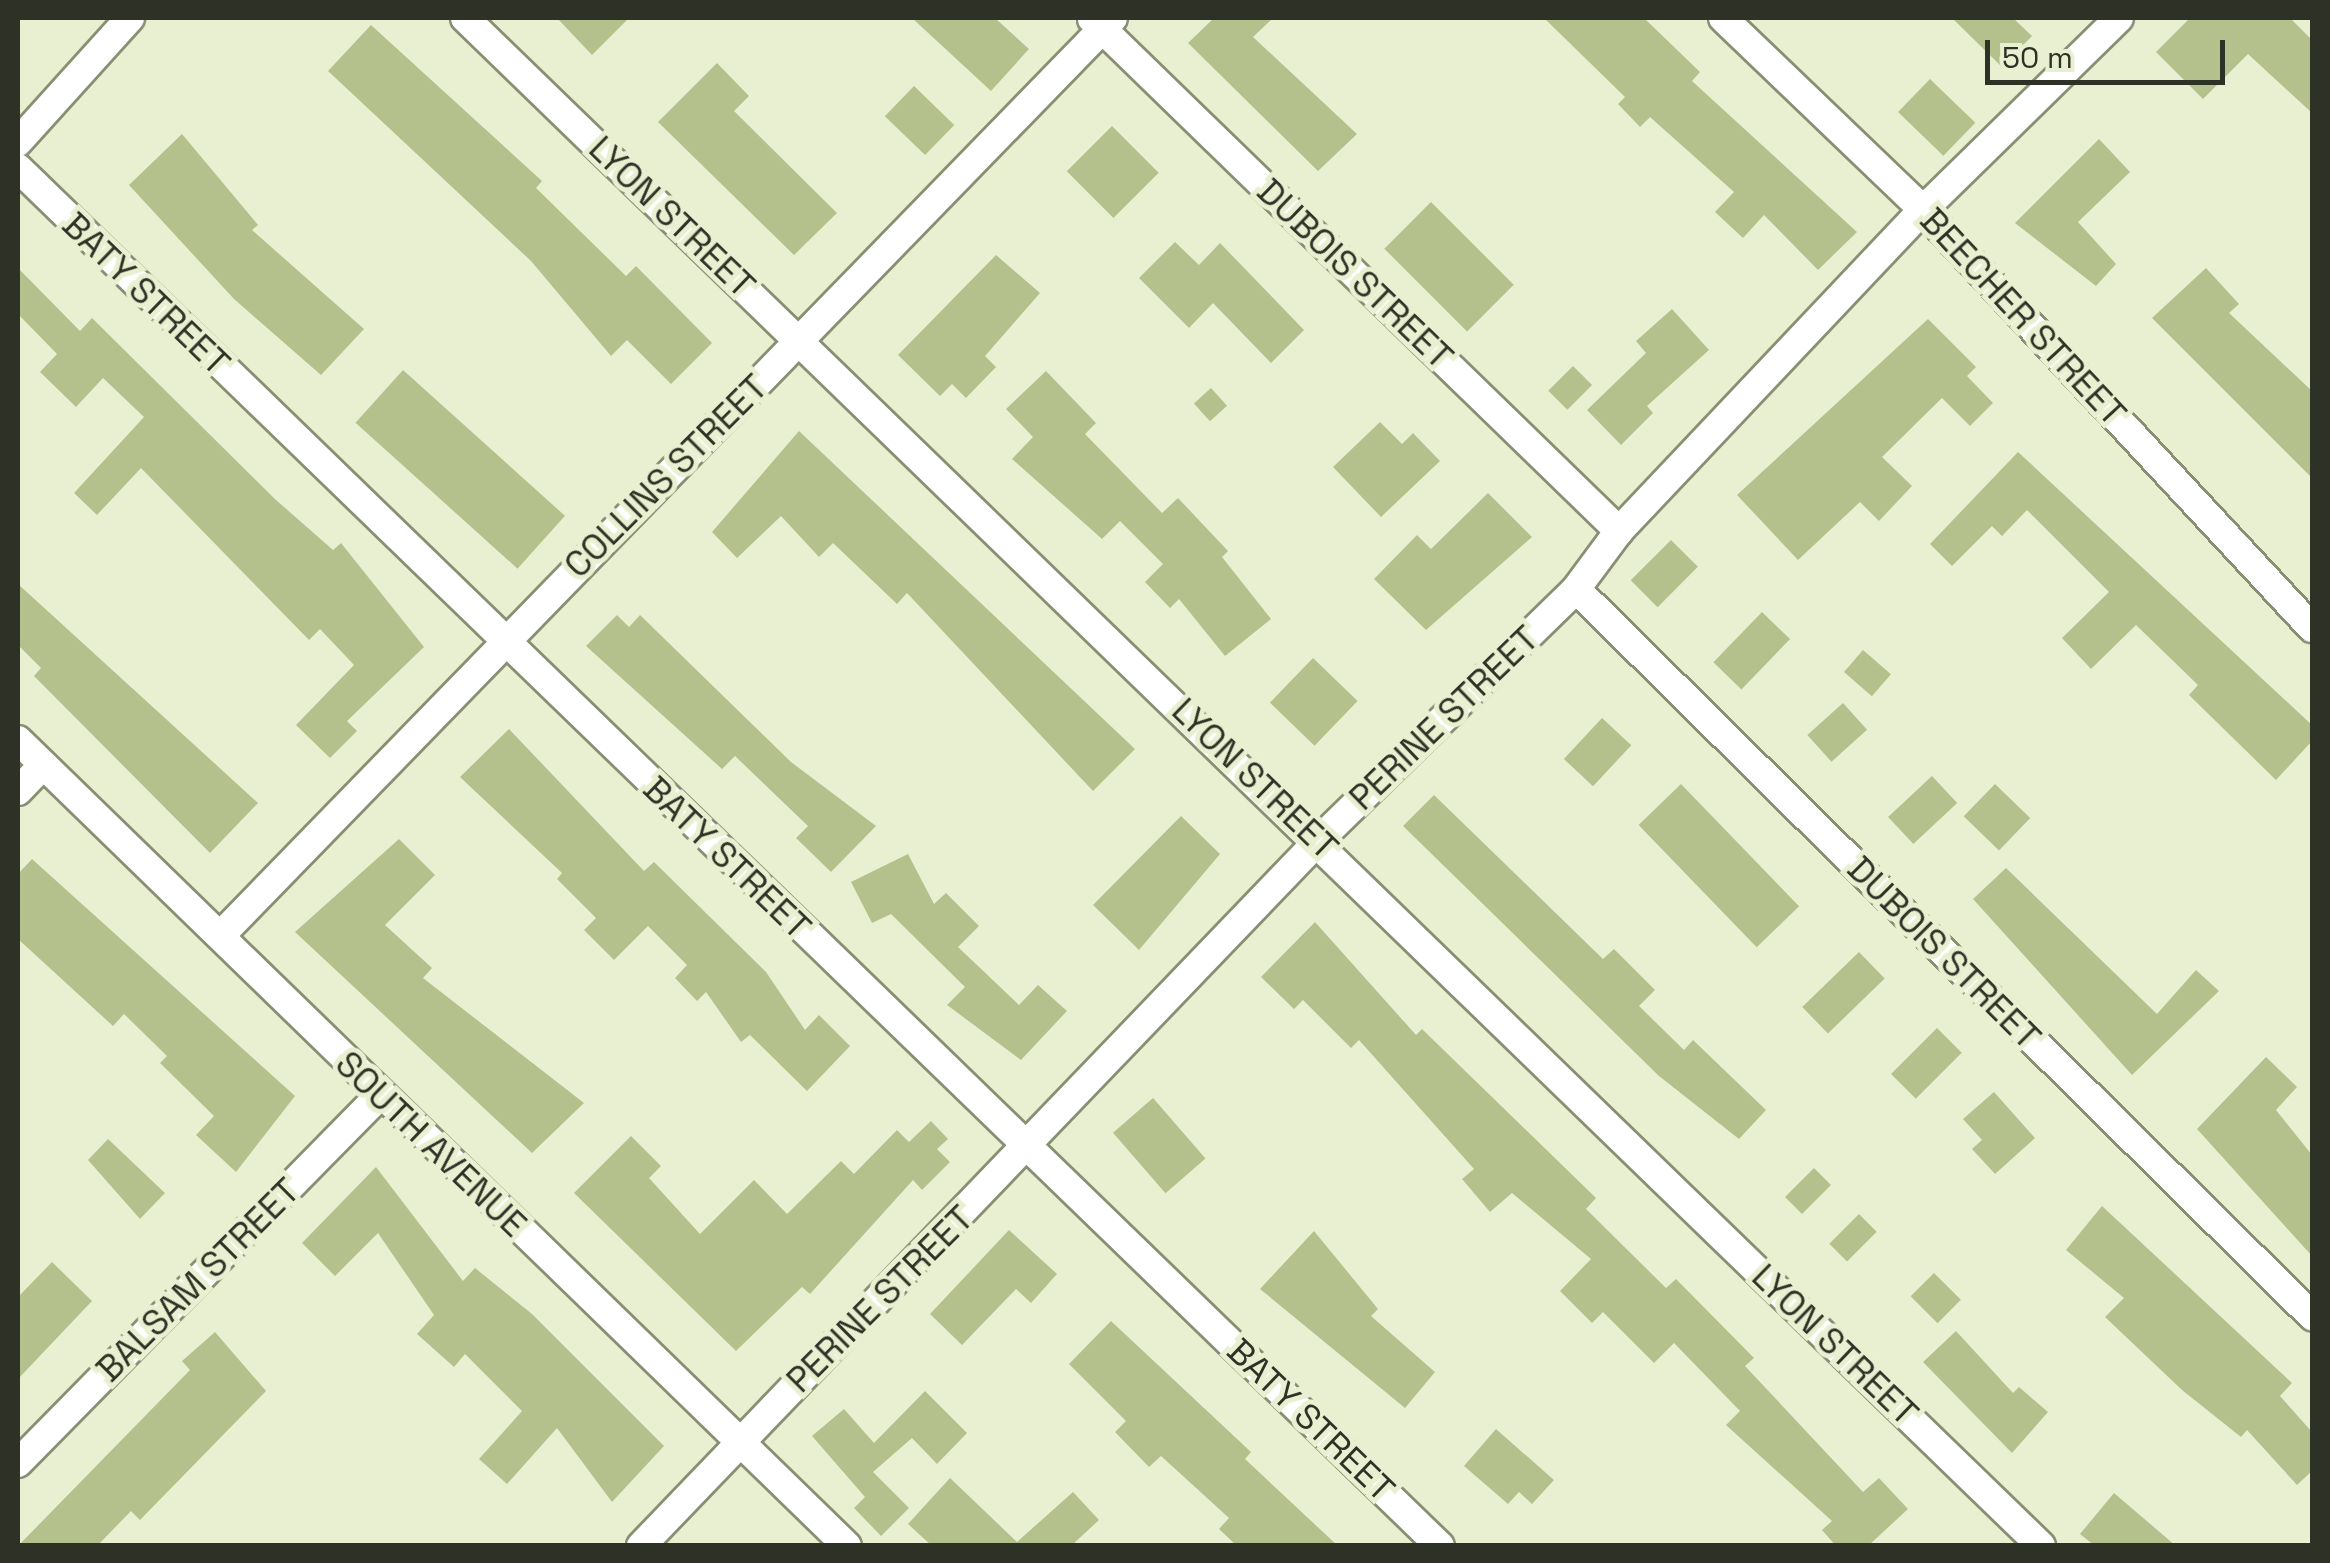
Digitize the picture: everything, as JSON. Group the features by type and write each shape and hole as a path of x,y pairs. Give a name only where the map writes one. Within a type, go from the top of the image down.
{"street":[{"path":"18,142 130,18"},
{"name":"LYON STREET","path":"466,18 1319,840 2040,1546"},
{"name":"BEECHER STREET","path":"1723,18 1923,210 2312,628"},
{"name":"PERINE STREET","path":"642,1546 1029,1148 1319,840 1576,590 1618,530 1923,210 2120,18"},
{"name":"COLLINS STREET","path":"221,934 501,641 801,342 1102,21"},
{"name":"DUBOIS STREET","path":"1102,21 1618,530"},
{"name":"BATY STREET","path":"18,168 501,641 1440,1546"},
{"name":"DUBOIS STREET","path":"1576,590 2312,1316"},
{"name":"SOUTH AVENUE","path":"18,740 221,934 379,1096 846,1546"},
{"path":"18,791 43,765"},
{"name":"BALSAM STREET","path":"18,1463 379,1096"}],"building":[{"path":"557,18 629,18 592,55"},
{"path":"912,18 995,18 1029,49 991,91"},
{"path":"1214,18 1273,18 1253,37 1357,134 1318,171 1188,43"},
{"path":"1544,18 1644,18 1700,72 1692,81 1857,232 1818,270 1764,215 1743,238 1715,212 1734,192 1650,117 1640,127 1618,104 1625,97"},
{"path":"1952,18 2013,18 2032,36 2002,67"},
{"path":"2190,18 2290,18 2312,40 2312,113 2248,54 2203,99 2156,52"},
{"path":"371,25 542,181 536,188 626,276 636,266 712,343 671,384 627,340 611,356 531,261 328,71"},
{"path":"717,63 749,96 734,111 837,213 794,255 658,122"},
{"path":"1930,79 1975,123 1943,156 1898,112"},
{"path":"914,86 954,125 925,155 885,116"},
{"path":"1112,126 1159,173 1113,218 1067,171"},
{"path":"182,134 258,225 252,230 364,329 321,375 234,299 129,185"},
{"path":"2099,139 2130,172 2078,222 2116,264 2096,286 2015,223"},
{"path":"1431,202 1514,285 1467,331 1384,249"},
{"path":"1175,242 1199,265 1220,243 1304,330 1271,363 1213,303 1189,328 1139,278"},
{"path":"996,255 1040,293 985,356 996,367 966,398 952,384 940,396 898,355"},
{"path":"18,268 80,331 92,318 276,500 333,550 341,543 424,647 347,721 357,731 330,758 296,725 354,665 320,629 309,640 141,468 97,515 74,493 144,417 103,378 76,407 40,372 57,354 18,314"},
{"path":"2206,268 2239,304 2229,313 2312,391 2312,478 2152,318"},
{"path":"1672,309 1709,350 1647,406 1653,413 1621,445 1587,410 1646,353 1636,341"},
{"path":"1928,319 1976,367 1967,376 1993,403 1970,426 1942,398 1882,457 1912,486 1879,521 1860,502 1798,560 1737,495"},
{"path":"1573,366 1592,385 1567,410 1548,391"},
{"path":"403,370 565,516 517,569 355,423"},
{"path":"1046,371 1096,423 1085,434 1162,513 1178,498 1228,551 1222,557 1271,619 1225,656 1179,599 1170,608 1145,582 1163,564 1120,521 1102,539 1012,459 1033,437 1006,409"},
{"path":"1211,388 1227,406 1210,421 1194,403"},
{"path":"1380,422 1402,444 1413,433 1440,461 1381,517 1333,467"},
{"path":"799,431 1135,749 1093,791 907,593 897,604 833,543 819,557 781,516 737,558 712,532"},
{"path":"2018,452 2312,725 2312,741 2276,780 2189,695 2198,685 2136,625 2091,669 2062,638 2109,592 2027,510 2002,536 1992,526 1952,566 1930,544"},
{"path":"1488,493 1532,537 1426,630 1374,579 1417,535 1431,549"},
{"path":"1671,540 1698,567 1658,607 1631,580"},
{"path":"18,584 258,803 210,853 34,676 41,668 18,645"},
{"path":"1762,612 1790,639 1741,689 1713,662"},
{"path":"617,615 629,627 640,615 791,762 876,826 831,872 796,838 808,826 735,756 722,769 586,646"},
{"path":"1863,650 1891,674 1872,696 1844,672"},
{"path":"1313,658 1358,701 1315,746 1270,703"},
{"path":"1843,703 1867,730 1831,762 1807,735"},
{"path":"1602,718 1631,745 1593,786 1564,759"},
{"path":"509,729 644,871 654,862 766,972 805,1030 819,1015 850,1046 807,1091 750,1035 741,1042 706,992 697,1001 675,978 687,965 648,926 614,960 584,930 596,918 557,879 562,873 460,777"},
{"path":"1932,776 1957,803 1913,844 1888,817"},
{"path":"1681,784 1799,906 1757,947 1639,825"},
{"path":"1995,784 2030,818 1999,850 1964,816"},
{"path":"1434,795 1603,959 1614,949 1655,990 1639,1006 1684,1050 1693,1040 1766,1110 1739,1139 1659,1076 1403,826"},
{"path":"1181,816 1220,854 1139,950 1093,905"},
{"path":"399,839 435,875 385,925 432,968 423,978 584,1103 532,1153 295,932"},
{"path":"908,854 934,904 946,893 979,926 958,947 1019,1005 1038,985 1067,1011 1021,1060 947,1005 965,987 891,914 872,923 851,882"},
{"path":"32,859 295,1096 236,1172 196,1135 214,1116 160,1063 167,1056 124,1014 113,1026 18,939 18,874"},
{"path":"2006,868 2157,1014 2196,970 2219,991 2132,1075 1973,899"},
{"path":"1315,922 1416,1035 1422,1029 1596,1198 1586,1209 1666,1288 1676,1279 1754,1358 1745,1366 1863,1492 1879,1478 1908,1509 1868,1546 1836,1546 1822,1530 1832,1521 1726,1425 1740,1411 1674,1343 1654,1363 1603,1312 1592,1323 1560,1291 1591,1259 1512,1193 1490,1212 1462,1179 1474,1169 1359,1040 1351,1048 1303,1000 1294,1009 1261,977"},
{"path":"1859,952 1885,979 1828,1033 1802,1007"},
{"path":"1937,1028 1962,1053 1916,1099 1891,1074"},
{"path":"2266,1057 2297,1087 2276,1110 2312,1155 2312,1256 2197,1129"},
{"path":"1994,1092 2035,1138 1995,1174 1972,1149 1982,1140 1963,1119"},
{"path":"1153,1098 1205,1158 1165,1193 1113,1133"},
{"path":"931,1121 948,1139 937,1149 950,1162 922,1190 913,1180 810,1294 802,1287 736,1351 574,1193 631,1136 661,1166 649,1178 700,1234 754,1180 787,1214 841,1161 854,1174 897,1130 909,1142"},
{"path":"108,1139 165,1193 140,1219 88,1160"},
{"path":"376,1167 463,1281 475,1268 532,1314 664,1446 612,1502 557,1428 507,1484 479,1459 522,1411 465,1354 454,1367 417,1334 434,1315 378,1233 335,1276 302,1243"},
{"path":"1814,1168 1831,1185 1802,1214 1785,1197"},
{"path":"2102,1206 2292,1383 2280,1396 2312,1432 2312,1471 2297,1485 2247,1430 2241,1437 2182,1390 2105,1317 2124,1298 2066,1250"},
{"path":"1859,1214 1877,1232 1847,1261 1829,1244"},
{"path":"1009,1230 1057,1274 1031,1303 1016,1289 962,1345 930,1314"},
{"path":"1314,1231 1378,1309 1371,1316 1435,1372 1405,1408 1260,1289"},
{"path":"52,1262 92,1301 18,1379 18,1297"},
{"path":"1934,1273 1961,1300 1938,1323 1911,1296"},
{"path":"1111,1321 1251,1452 1245,1459 1338,1546 1237,1546 1219,1529 1229,1518 1161,1456 1149,1467 1115,1432 1126,1421 1069,1364"},
{"path":"1956,1331 2013,1393 2019,1387 2048,1412 2012,1453 1923,1362"},
{"path":"215,1332 266,1391 140,1520 131,1511 97,1546 18,1546 190,1370 182,1361"},
{"path":"925,1391 967,1433 937,1464 912,1438 873,1472 909,1508 881,1536 854,1508 865,1497 812,1436 844,1409 874,1443"},
{"path":"1496,1429 1554,1480 1532,1504 1519,1492 1508,1504 1464,1466"},
{"path":"950,1478 1017,1542 1073,1492 1099,1520 1071,1546 932,1546 908,1524"},
{"path":"2114,1493 2176,1546 2095,1546 2080,1534"}]}
